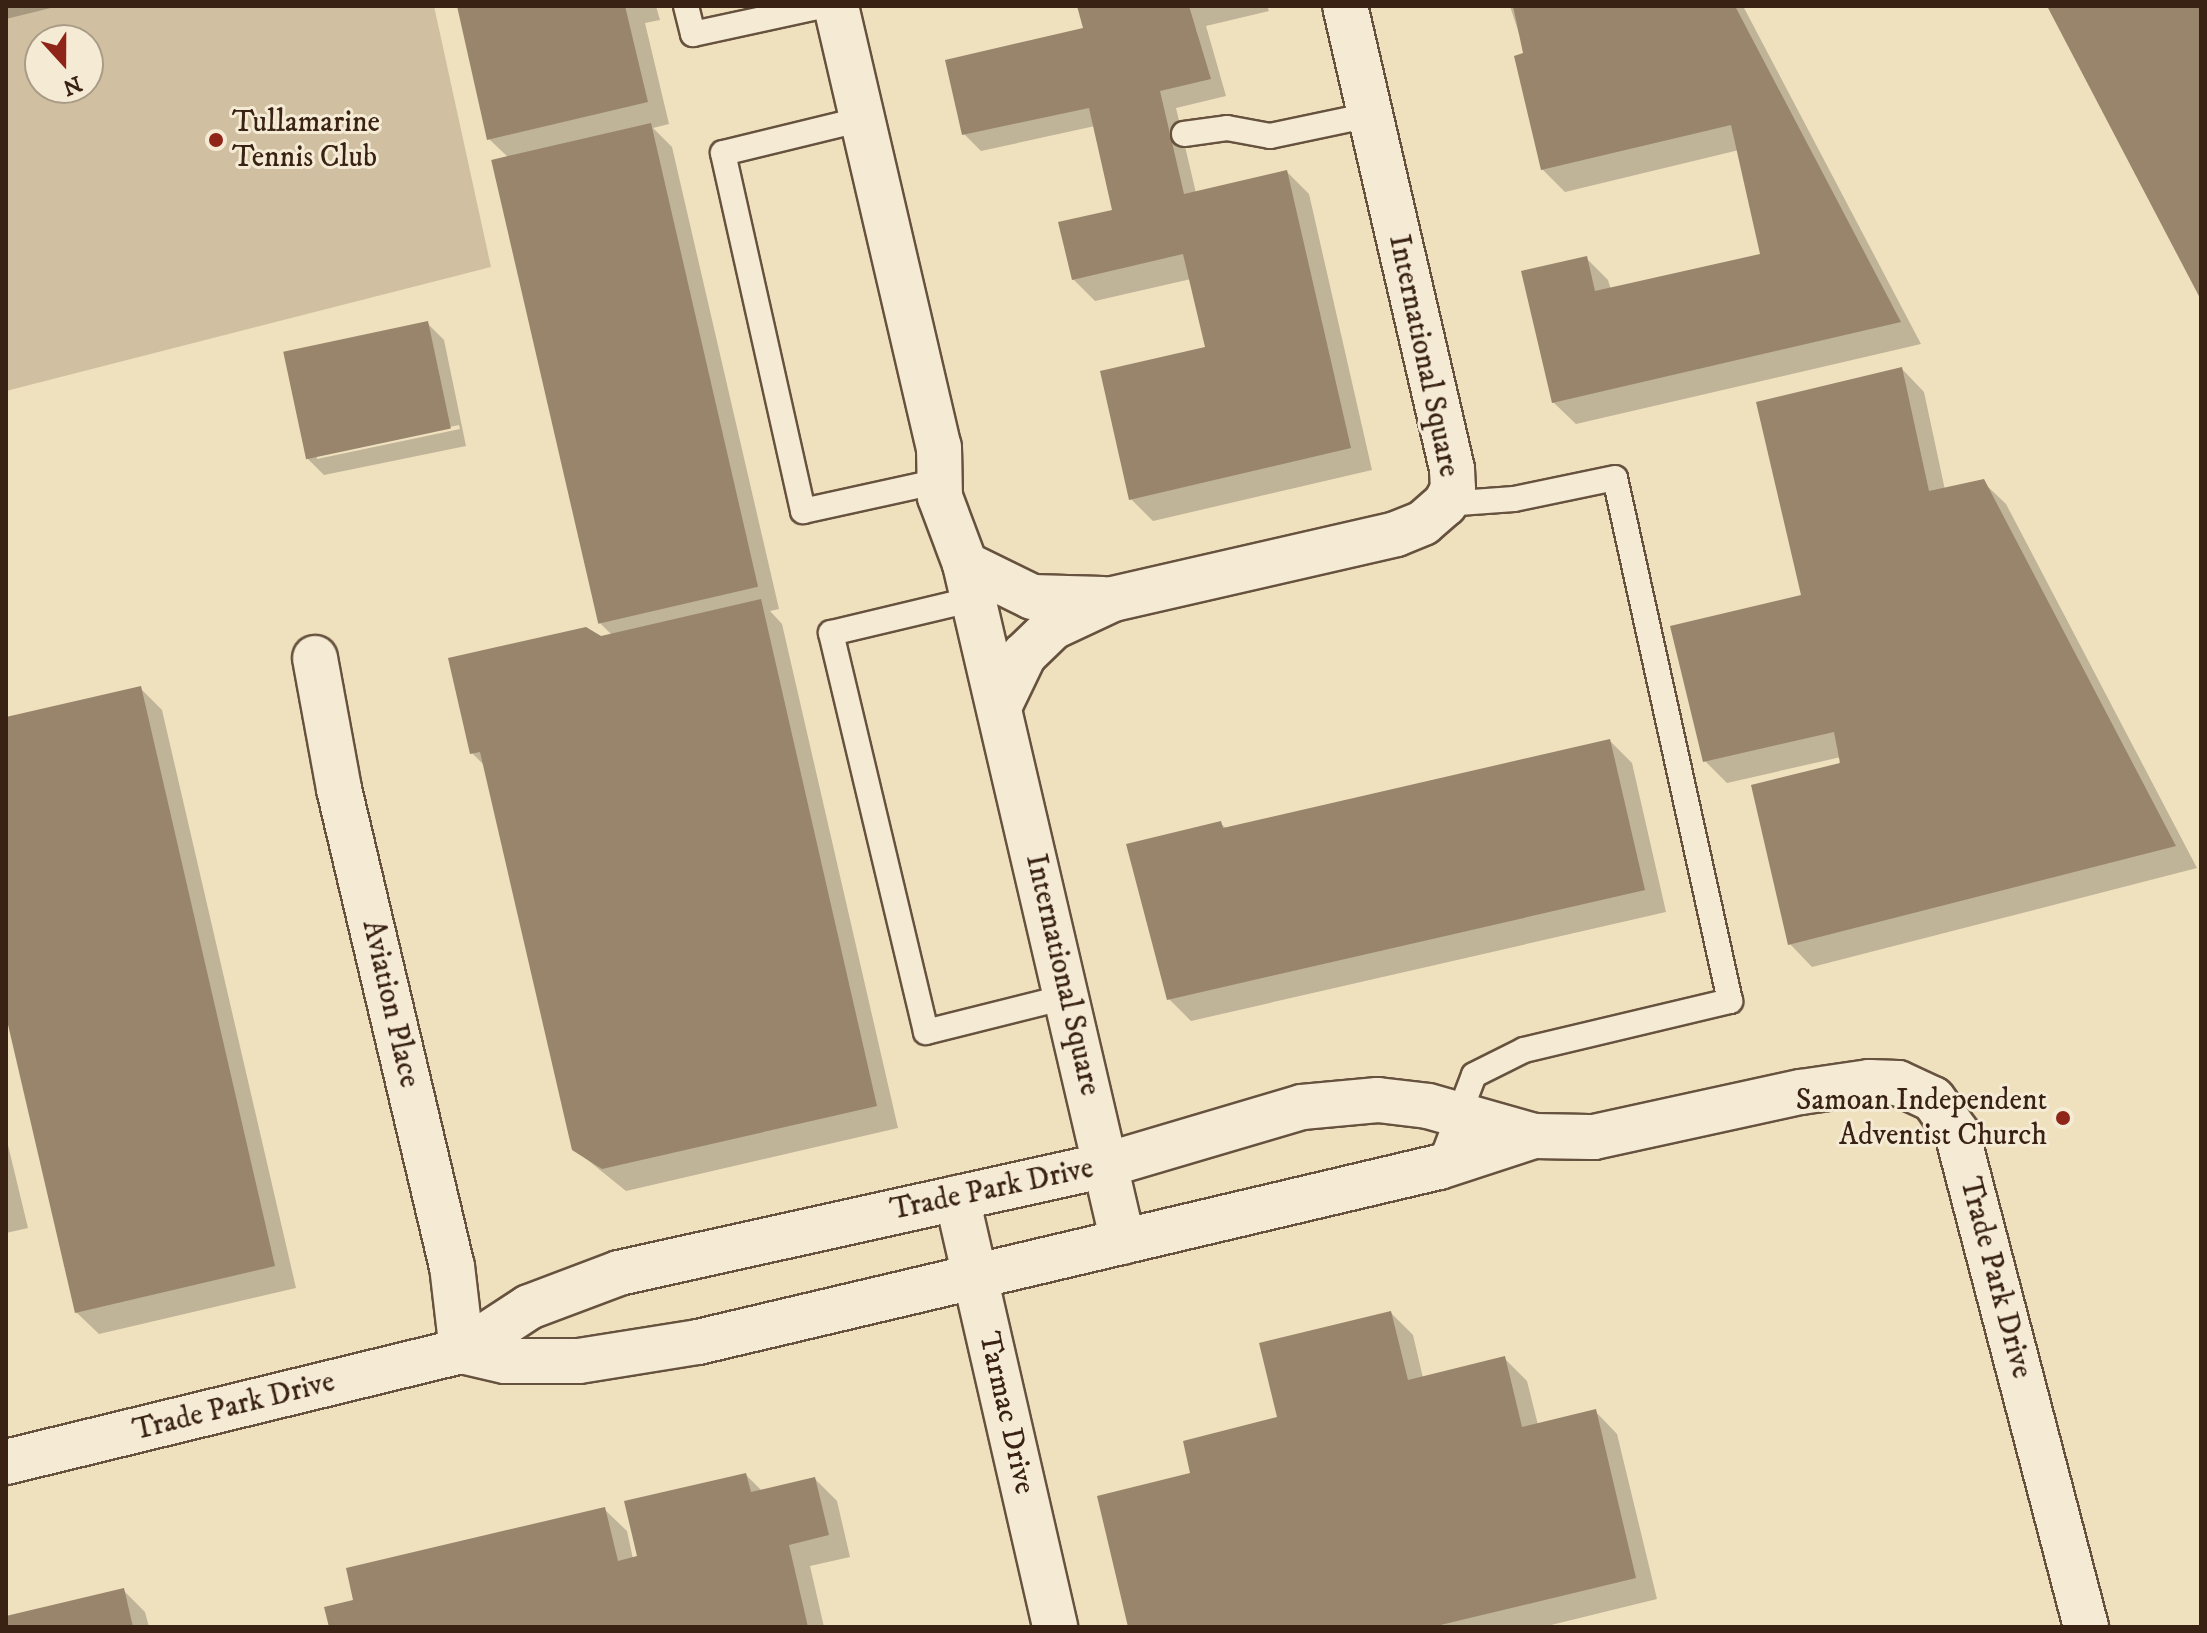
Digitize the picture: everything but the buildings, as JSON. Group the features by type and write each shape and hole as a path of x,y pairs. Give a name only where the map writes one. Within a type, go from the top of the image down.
{"street":[{"name":"International Square","path":"835,6 939,447 945,516 969,581 1069,996 1123,1242"},
{"name":"International Square","path":"999,707 1024,655 1053,627 1113,599 1396,534 1423,523 1445,504 1453,489 1452,469 1345,6"},
{"name":"International Square","path":"969,581 1032,597 1113,599"},
{"name":"Aviation Place","path":"315,658 339,789 452,1266 462,1351"},
{"name":"Trade Park Drive","path":"6,1462 462,1351 529,1307 619,1273 1106,1165 1302,1107 1378,1100 1459,1116 1534,1136 1594,1137 1640,1131 1801,1092 1869,1082 1898,1083 1933,1099 1957,1133 2086,1627"},
{"name":"Trade Park Drive","path":"462,1351 505,1361 579,1361 698,1342 1439,1167 1534,1136"},
{"name":"Tarmac Drive","path":"957,1198 1055,1627"}],"lane":[{"path":"686,6 693,34 835,6"},
{"path":"1184,134 1227,128 1270,136 1370,115"},
{"path":"863,119 723,153 803,511 940,481"},
{"path":"1439,1167 1474,1075 1524,1050 1730,1001 1615,478 1514,499 1445,504"},
{"path":"969,581 831,633 926,1032 1069,996"}],"shaded area":[{"path":"6,6 434,6 491,267 6,391"}],"place":[{"name":"Tullamarine Tennis Club","path":"216,140"},
{"name":"Samoan Independent Adventist Church","path":"2063,1118"}]}
